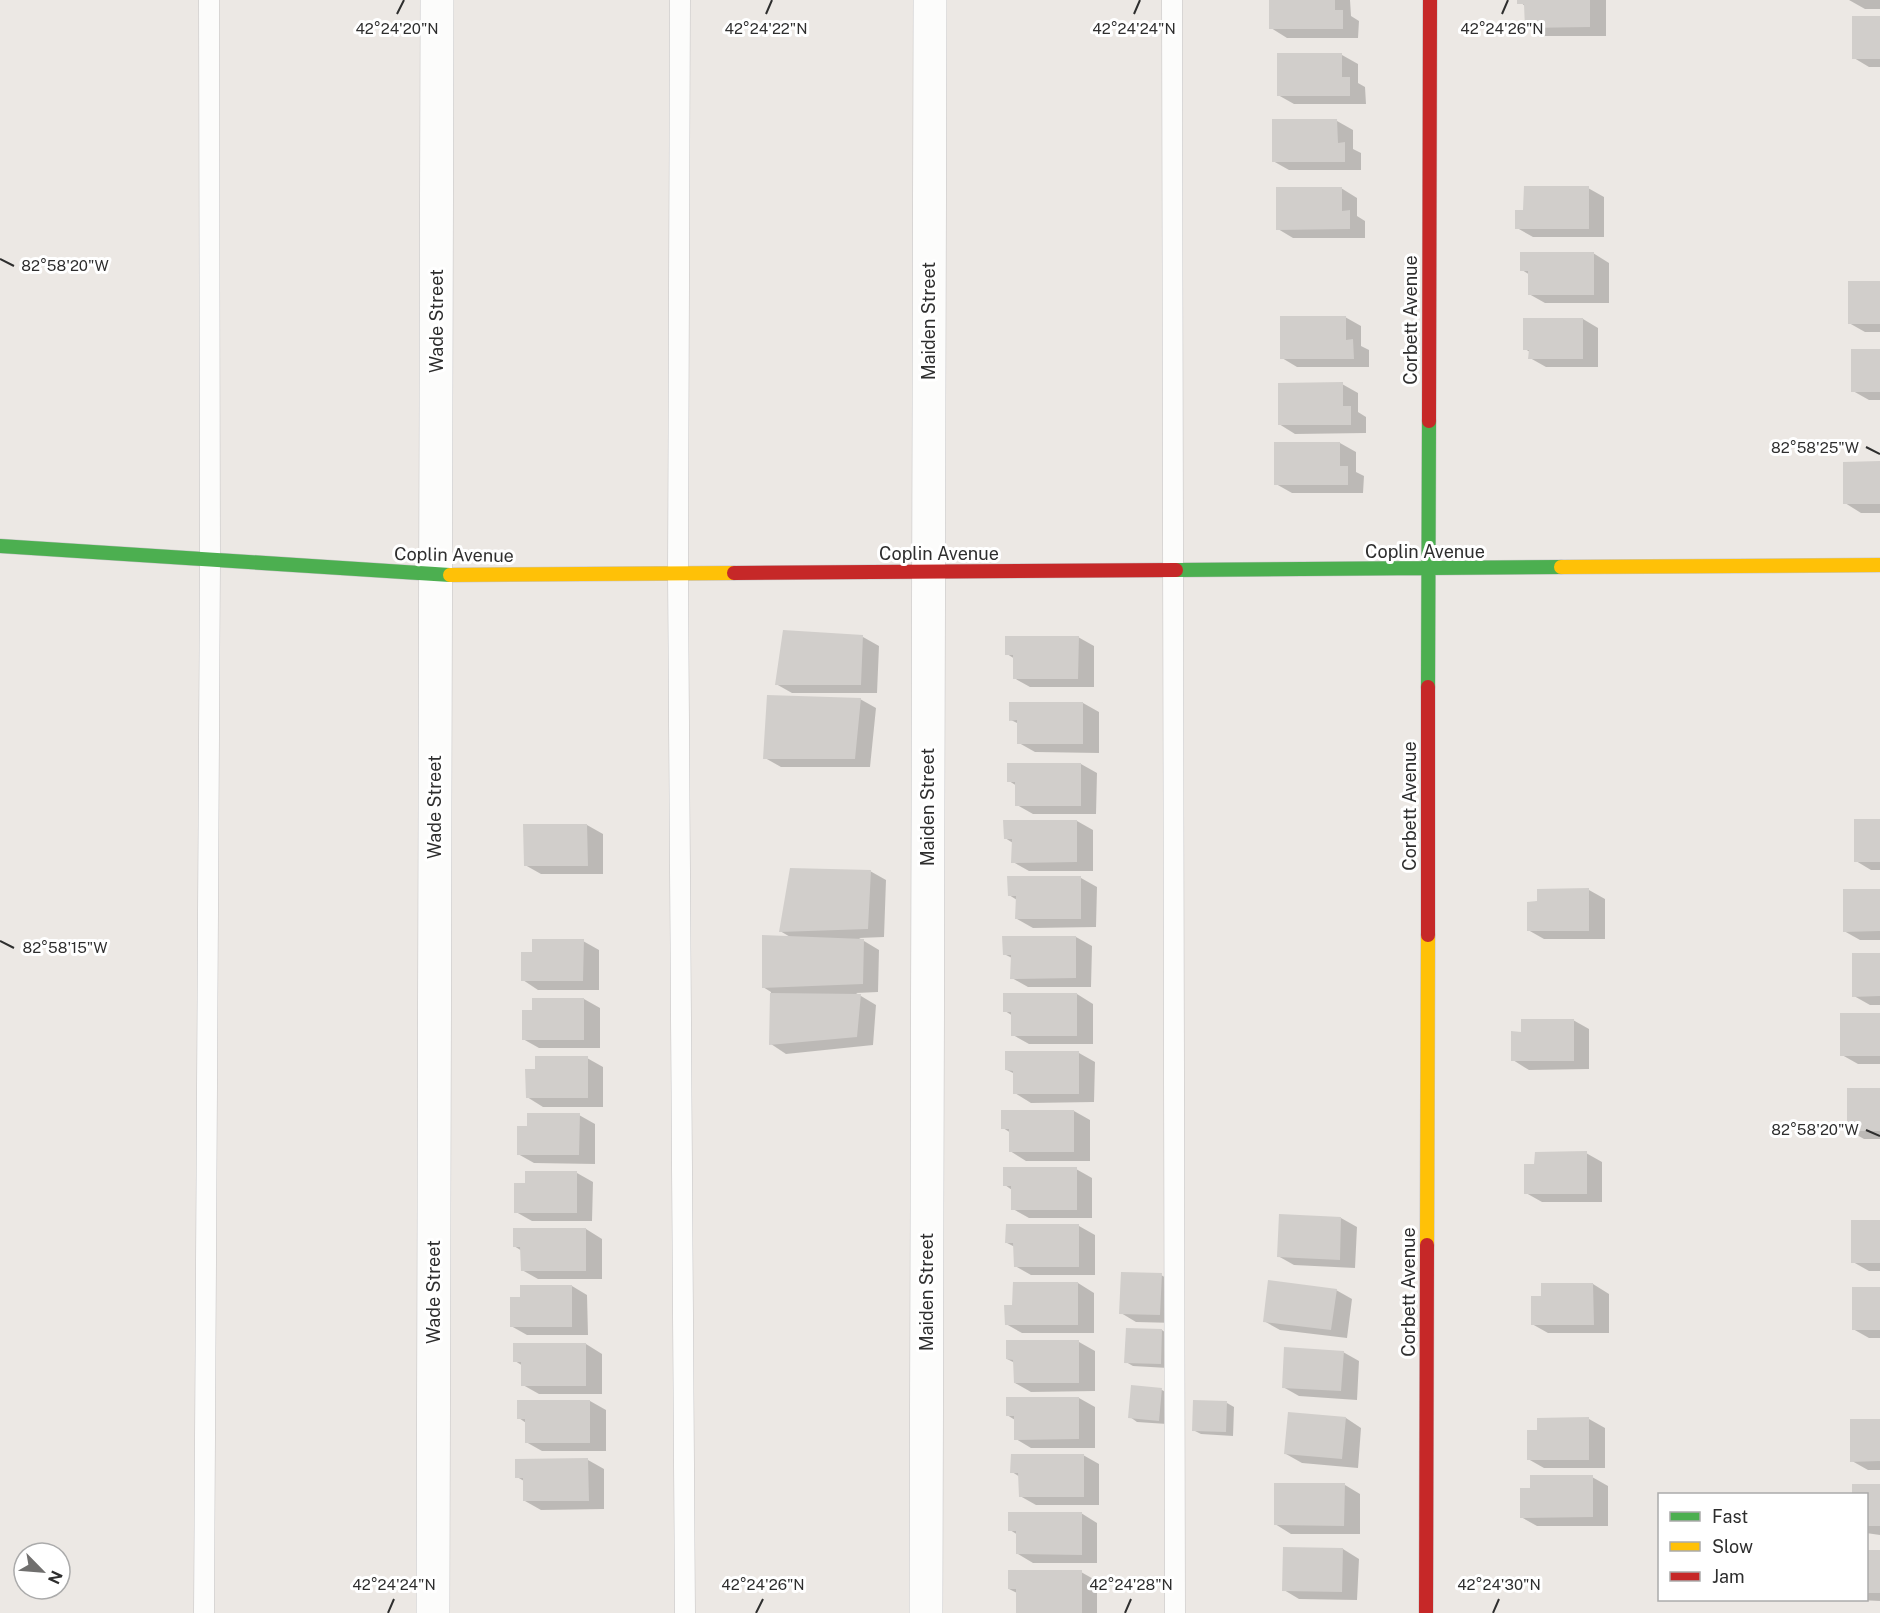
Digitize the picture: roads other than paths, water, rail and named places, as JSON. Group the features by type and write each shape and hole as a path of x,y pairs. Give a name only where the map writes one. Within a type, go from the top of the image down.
{"street":[{"name":"Wade Street","path":"434,1613 437,0"},
{"name":"Maiden Street","path":"926,1613 930,0"},
{"name":"Corbett Avenue","path":"1426,1613 1430,0"},
{"name":"Coplin Avenue","path":"0,546 210,562 436,575 1428,570 1880,565"}],"lane":[{"path":"204,1613 210,562 209,0"},
{"path":"680,0 678,574 685,1613"},
{"path":"1172,0 1175,1613"}]}
